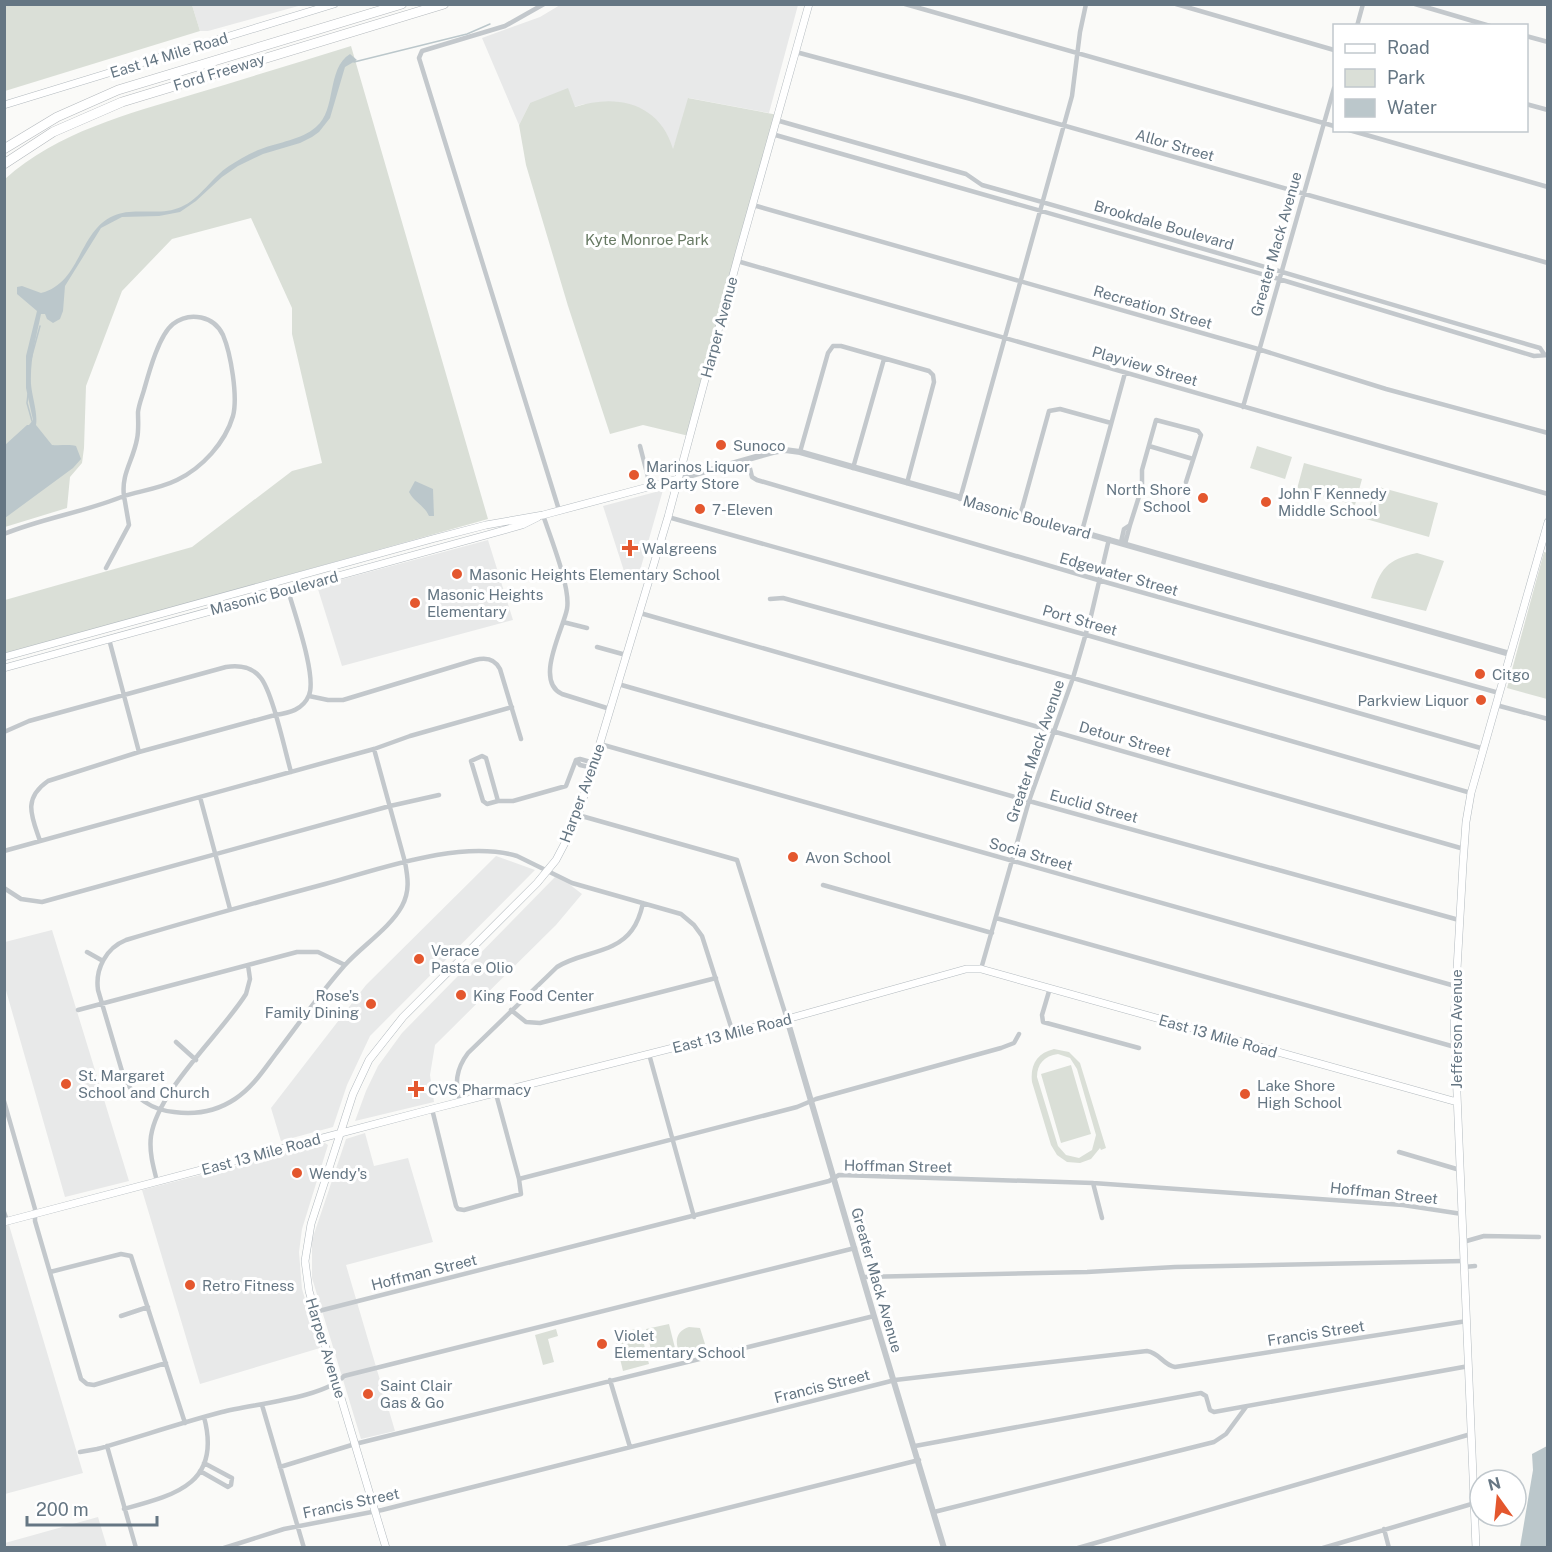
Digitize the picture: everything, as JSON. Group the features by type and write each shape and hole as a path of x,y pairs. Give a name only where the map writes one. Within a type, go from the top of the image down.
{"highway":[{"name":"Ford Freeway","path":"4,149 57,117 118,90 402,4"},
{"name":"Ford Freeway","path":"4,164 53,132 122,102 444,4"}],"main road":[{"name":"East 14 Mile Road","path":"4,105 334,4"},
{"name":"Harper Avenue","path":"386,1548 306,1275 306,1250 310,1224 359,1080 369,1060 402,1017 547,871 562,849 578,815 668,517 736,261 809,4"},
{"name":"Masonic Boulevard","path":"4,657 442,536 486,525 543,515 678,479"},
{"name":"Masonic Boulevard","path":"4,668 522,525 543,515"},
{"name":"Jefferson Avenue","path":"1473,1468 1455,1047 1455,986 1464,849 1472,794 1548,522"},
{"path":"486,525 490,534"},
{"path":"455,533 467,540"},
{"path":"435,549 436,541 442,536"},
{"path":"331,578 366,565 370,556"},
{"path":"289,590 291,585 309,580 309,577 304,574"},
{"path":"213,610 210,604 233,594"},
{"path":"99,631 107,635 109,639"},
{"path":"36,660 33,653 39,647"},
{"name":"East 13 Mile Road","path":"6,1221 787,1019 958,970 981,969 1457,1102"},
{"name":"Jefferson Avenue","path":"1476,1528 1476,1548"}],"street":[{"path":"544,4 505,27 422,51 419,58 559,510"},
{"path":"905,4 1333,125"},
{"path":"960,499 1072,96 1086,4"},
{"path":"1176,4 1333,49"},
{"path":"1358,24 1363,4"},
{"path":"1415,4 1483,24"},
{"path":"1528,36 1548,42"},
{"name":"Allor Street","path":"796,52 1548,263"},
{"name":"Greater Mack Avenue","path":"1243,407 1333,94"},
{"path":"1528,104 1548,110"},
{"name":"Brookdale Boulevard","path":"772,134 1279,279 1534,356 1546,354 1540,348 1359,296 1281,270 978,184 966,174 776,120"},
{"path":"1356,132 1548,187"},
{"name":"Recreation Street","path":"753,205 1386,389 1548,433"},
{"name":"Playview Street","path":"736,261 1548,494"},
{"path":"4,534 21,527 104,504 124,496 176,481 204,461 224,438 233,416 235,389 224,336 209,320 195,315 172,324 166,331 148,374 138,409 138,438 124,478 124,496 129,525 106,568"},
{"path":"800,452 830,349 841,346 929,371 934,379 907,483"},
{"path":"853,468 884,359"},
{"path":"1082,531 1125,373"},
{"path":"1020,516 1049,411 1060,409 1111,423"},
{"path":"1123,543 1142,487 1142,470 1156,420 1198,431 1201,435 1186,482"},
{"path":"640,446 650,485"},
{"path":"1149,446 1193,459"},
{"name":"Masonic Boulevard","path":"678,479 780,451 800,452 1510,654"},
{"name":"Edgewater Street","path":"748,460 752,477 757,480 1098,580 1499,693"},
{"path":"543,515 568,603 549,671 553,688 562,694 610,709"},
{"name":"Port Street","path":"668,517 1484,749"},
{"name":"Greater Mack Avenue","path":"981,969 1029,801 1073,678 1109,539"},
{"path":"40,841 31,808 34,795 42,785 53,779 139,752 295,710 303,704 309,696 311,676 289,590"},
{"path":"770,599 783,598 1073,678 1472,794"},
{"name":"Detour Street","path":"640,613 1464,849"},
{"path":"563,622 587,628"},
{"path":"109,639 139,752"},
{"path":"597,647 627,656"},
{"path":"309,696 343,700 488,658 500,669 521,739"},
{"path":"4,732 29,721 240,665 254,670 263,680 291,772"},
{"name":"Euclid Street","path":"618,684 1460,920"},
{"path":"1496,705 1548,719"},
{"path":"4,851 374,749 410,736 512,707"},
{"name":"Socia Street","path":"600,744 1455,986"},
{"path":"374,749 405,862 408,887 403,904 394,917 345,966 245,1091 225,1105 202,1112 179,1113 160,1109 141,1100 128,1085 97,984 103,961 116,945 231,909 405,862 458,852 496,851 517,856 572,883 681,914 694,925 702,936 733,1033"},
{"path":"498,801 486,758 482,756 474,759 471,761 483,801 487,804 521,800 566,786 576,760 580,765 594,765"},
{"path":"4,888 16,898 30,902 42,902 390,806 439,795"},
{"path":"200,797 231,909"},
{"path":"578,815 737,860 787,1019"},
{"path":"823,885 992,933"},
{"path":"461,1102 456,1080 463,1060 557,967 569,959 615,945 632,930 644,903"},
{"path":"996,918 1455,1047"},
{"path":"78,1010 305,951 327,956 345,966"},
{"path":"87,952 103,961"},
{"path":"157,1181 150,1146 151,1134 160,1109 246,994 250,979 248,965"},
{"path":"511,1011 526,1022 540,1023 716,978"},
{"path":"1050,988 1042,1015 1043,1022 1138,1048"},
{"name":"Greater Mack Avenue","path":"787,1019 944,1546"},
{"path":"519,1179 672,1140 1009,1046 1019,1034"},
{"path":"176,1042 196,1060"},
{"path":"649,1054 694,1217"},
{"path":"432,1109 458,1209 464,1210 521,1194 496,1094"},
{"path":"4,1101 35,1213 35,1221 80,1377 87,1384 94,1385 166,1363"},
{"path":"1399,1152 1460,1170"},
{"name":"Hoffman Street","path":"315,1312 694,1217 829,1181 839,1175 1093,1184 1403,1205 1462,1214"},
{"path":"1093,1184 1102,1218"},
{"path":"4,1212 6,1221"},
{"path":"1463,1242 1484,1236 1539,1237"},
{"path":"80,1452 204,1417 262,1405 337,1384 344,1376 855,1248"},
{"path":"50,1272 129,1254 133,1259 185,1423"},
{"path":"863,1277 1087,1272 1185,1267 1464,1264 1475,1266"},
{"path":"120,1316 148,1307"},
{"path":"280,1467 355,1444 874,1316"},
{"name":"Francis Street","path":"224,1548 298,1526 374,1511 894,1380 1147,1352 1156,1353 1170,1366 1175,1367 1467,1321"},
{"path":"915,1446 1202,1394 1206,1396 1212,1411 1246,1407 1468,1366"},
{"path":"610,1380 630,1447"},
{"path":"262,1405 304,1548"},
{"path":"934,1512 1214,1442 1226,1434 1246,1407"},
{"path":"124,1509 176,1494 191,1482 204,1463 208,1439 204,1417"},
{"path":"1078,1548 1471,1434"},
{"path":"107,1446 136,1548"},
{"path":"568,1548 919,1460"},
{"path":"200,1471 228,1487 231,1485 232,1478 204,1463"},
{"path":"1323,1548 1468,1505"},
{"path":"1384,1529 1389,1548"},
{"path":"936,1548 944,1546"}],"shaded area":[{"path":"192,5 302,5 208,31 200,31"},
{"path":"560,5 798,5 769,113 689,98 673,150 584,104 574,107 530,103 519,125 482,38 540,17"},
{"path":"663,490 639,574 624,571 603,506"},
{"name":"Masonic Heights Elementary","path":"488,540 513,620 342,666 317,586"},
{"path":"496,856 535,870 370,1036 347,1085 333,1127 281,1141 271,1108 366,985"},
{"path":"555,877 582,894 556,925 435,1045 430,1075 434,1102 355,1121 378,1066 402,1033"},
{"name":"St. Margaret School and Church","path":"52,930 129,1181 65,1197 5,987 5,942"},
{"path":"365,1133 374,1166 408,1158 433,1242 346,1265 395,1431 361,1439 312,1278 312,1240 346,1139"},
{"path":"325,1143 328,1145 302,1229 299,1252 302,1289 320,1348 200,1384 142,1190"},
{"path":"9,1225 83,1473 5,1494 4,1226"},
{"path":"98,1517 107,1547 5,1547 5,1543"}],"green space":[{"path":"5,4 192,5 200,31 5,91"},
{"path":"351,46 488,519 5,654 5,600 192,547 292,471 322,463 292,334 292,308 251,218 172,239 122,291 86,386 82,463 70,477 67,508 5,527 5,179 47,149 94,126"},
{"name":"Kyte Monroe Park","path":"568,88 575,107 606,101 621,102 647,112 667,133 673,149 688,98 778,115 689,436 643,425 610,434 568,306 526,165 519,125 530,103"},
{"path":"1257,446 1292,457 1285,479 1250,468"},
{"path":"1304,463 1362,479 1355,505 1297,489"},
{"path":"1375,486 1438,503 1429,537 1366,519"},
{"path":"1544,552 1548,553 1547,699 1507,688"},
{"path":"1417,553 1444,561 1426,611 1371,598 1378,579 1391,562"},
{"path":"1054,1049 1069,1052 1080,1063 1106,1148 1101,1150 1100,1148 1091,1159 1080,1163 1067,1162 1057,1155 1051,1145 1032,1082 1032,1070 1036,1061","holes":["1058,1054 1070,1058 1077,1069 1096,1135 1092,1150 1079,1158 1066,1155 1058,1146 1037,1077 1038,1068 1045,1059"]},
{"path":"1071,1065 1091,1134 1061,1143 1041,1074"},
{"path":"669,1324 676,1352 653,1358 646,1329"},
{"path":"689,1327 700,1328 705,1344 701,1350 680,1353 677,1337 681,1331"},
{"path":"640,1328 649,1364 623,1371 614,1334"},
{"path":"556,1329 558,1336 548,1339 554,1362 543,1365 535,1335"}],"water":[{"path":"350,54 357,60 345,67 330,118 312,137 263,154 238,166 180,212 159,216 122,217 101,228 65,286 60,319 53,323 47,319 45,314 41,314 31,366 36,425 52,445 76,446 81,459 73,468 5,518 5,445 33,420 26,388 26,356 37,311 17,294 17,287 22,286 41,293 54,287 64,279 101,223 121,213 164,211 181,207 194,199 229,166 257,151 297,138 316,127 323,120 327,111 338,69"},
{"path":"415,481 433,489 434,516 429,516 409,492"},
{"path":"1547,1446 1547,1547 1520,1547 1523,1528 1528,1528 1528,1500 1533,1470 1532,1454"}],"waterway":[{"path":"354,62 467,34 490,24"},
{"path":"31,359 40,326"},
{"path":"28,394 27,403 32,421"}],"place":[{"name":"Sunoco","path":"721,445"},
{"name":"Marinos Liquor & Party Store","path":"634,475"},
{"name":"North Shore School","path":"1203,498"},
{"name":"John F Kennedy Middle School","path":"1266,502"},
{"name":"7-Eleven","path":"700,509"},
{"name":"Walgreens","path":"630,548"},
{"name":"Masonic Heights Elementary School","path":"457,574"},
{"name":"Masonic Heights Elementary","path":"415,603"},
{"name":"Citgo","path":"1480,674"},
{"name":"Parkview Liquor","path":"1481,700"},
{"name":"Avon School","path":"793,857"},
{"name":"Verace Pasta e Olio","path":"419,959"},
{"name":"King Food Center","path":"461,995"},
{"name":"Rose's Family Dining","path":"371,1004"},
{"name":"St. Margaret School and Church","path":"66,1084"},
{"name":"CVS Pharmacy","path":"416,1089"},
{"name":"Lake Shore High School","path":"1245,1094"},
{"name":"Wendy's","path":"297,1173"},
{"name":"Retro Fitness","path":"190,1285"},
{"name":"Violet Elementary School","path":"602,1344"},
{"name":"Saint Clair Gas & Go","path":"368,1394"}]}
